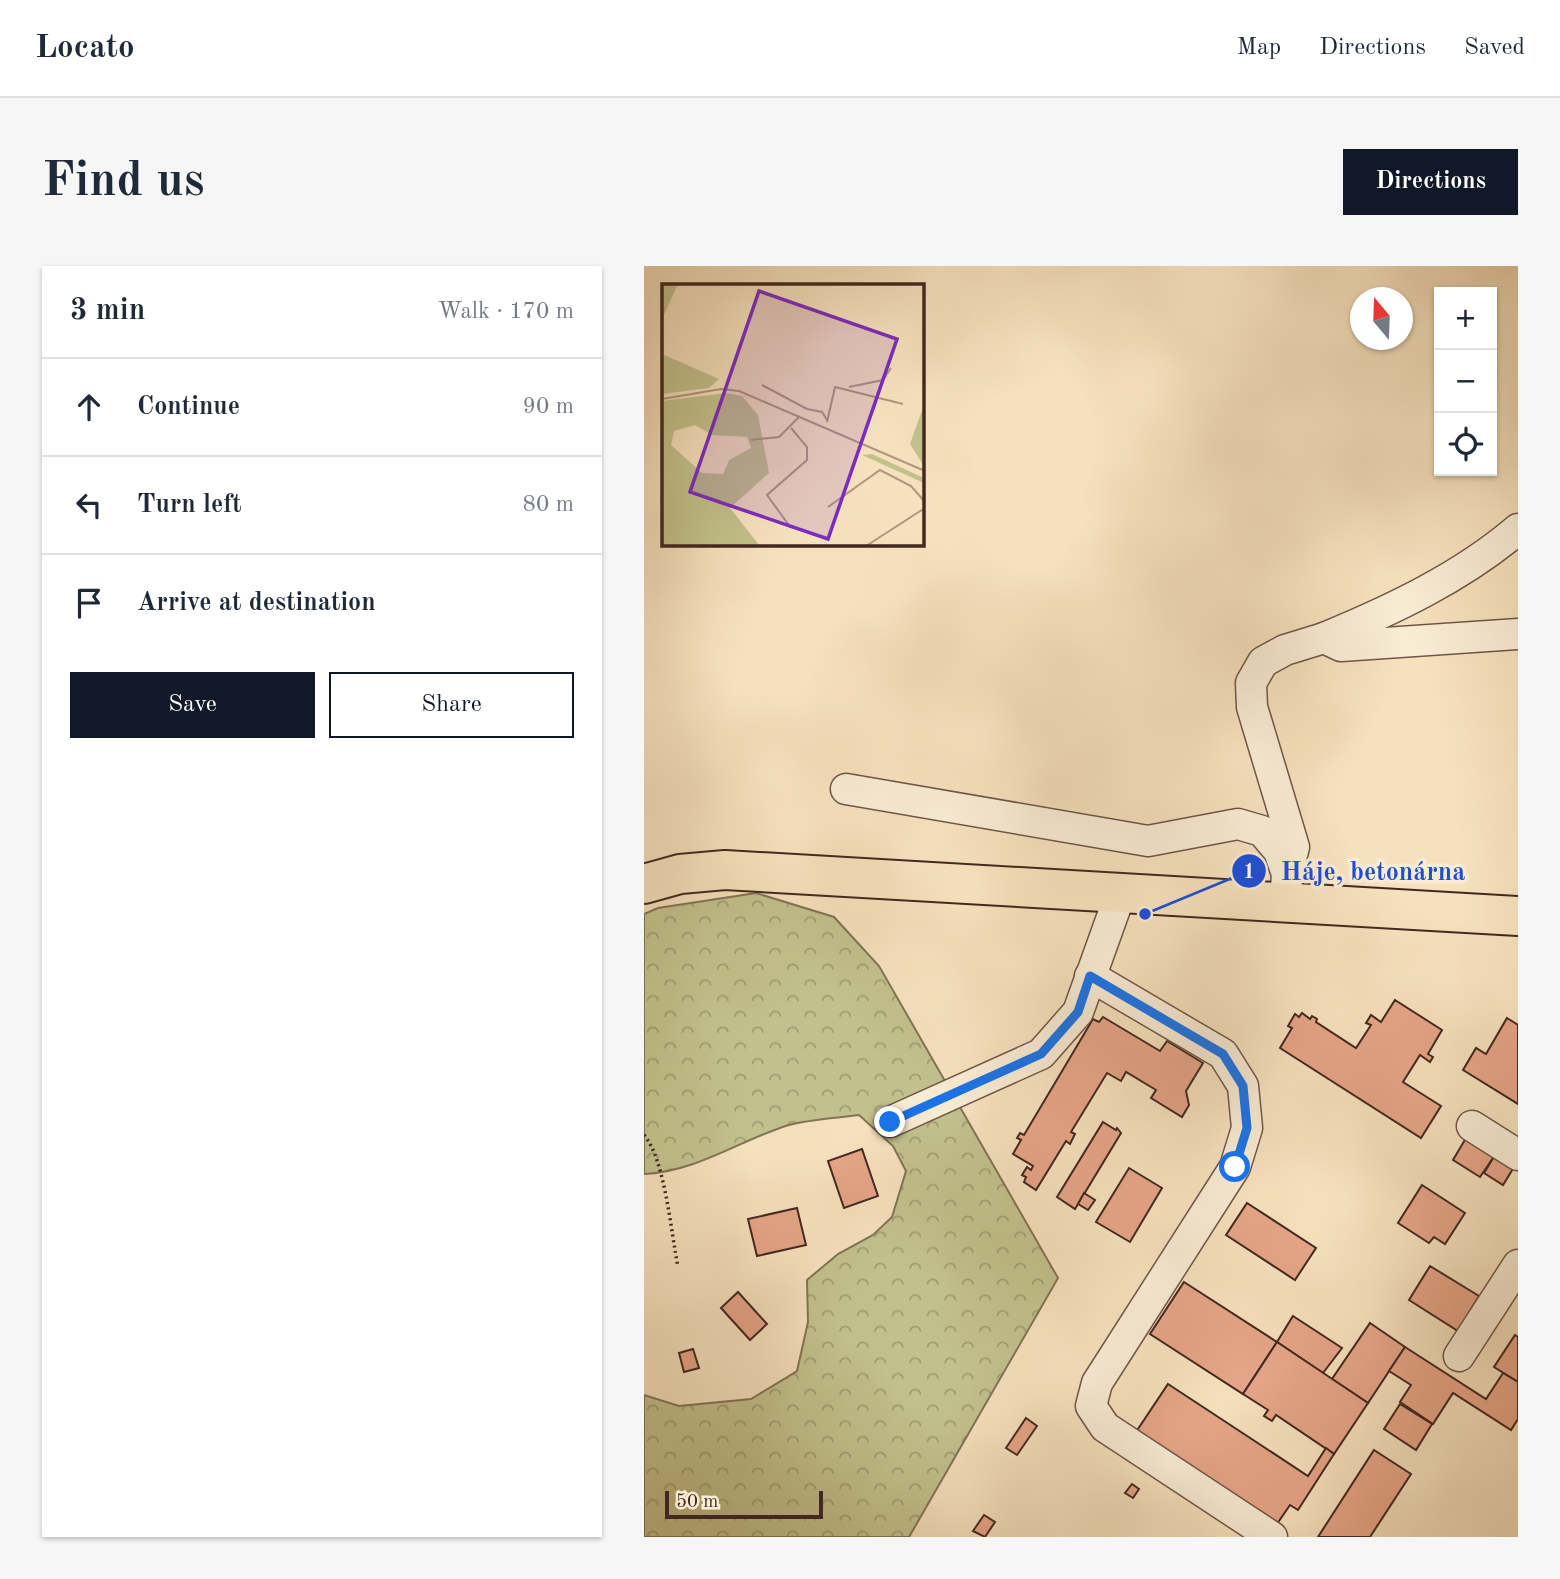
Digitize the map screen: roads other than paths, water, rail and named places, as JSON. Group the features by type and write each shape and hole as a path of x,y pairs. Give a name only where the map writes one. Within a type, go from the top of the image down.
{"main road":[{"path":"644,884 680,874 725,870 1121,892 1286,888 1518,916"}],"lane":[{"path":"1286,888 1294,847 1252,707 1251,683 1263,662 1285,650 1324,638 1384,613 1493,550 1518,529"},
{"path":"1324,638 1341,646 1518,634"},
{"path":"846,789 1149,841 1238,824 1262,831 1279,851 1286,888"},
{"path":"890,1122 1041,1054 1078,1012 1121,892"},
{"path":"1090,976 1223,1054 1243,1086 1247,1128 1235,1167 1097,1383 1091,1406 1105,1427 1272,1537"},
{"path":"1472,1126 1518,1155"},
{"path":"1459,1356 1518,1265"}],"place":[{"name":"Háje, betonárna","path":"1145,914"}]}
